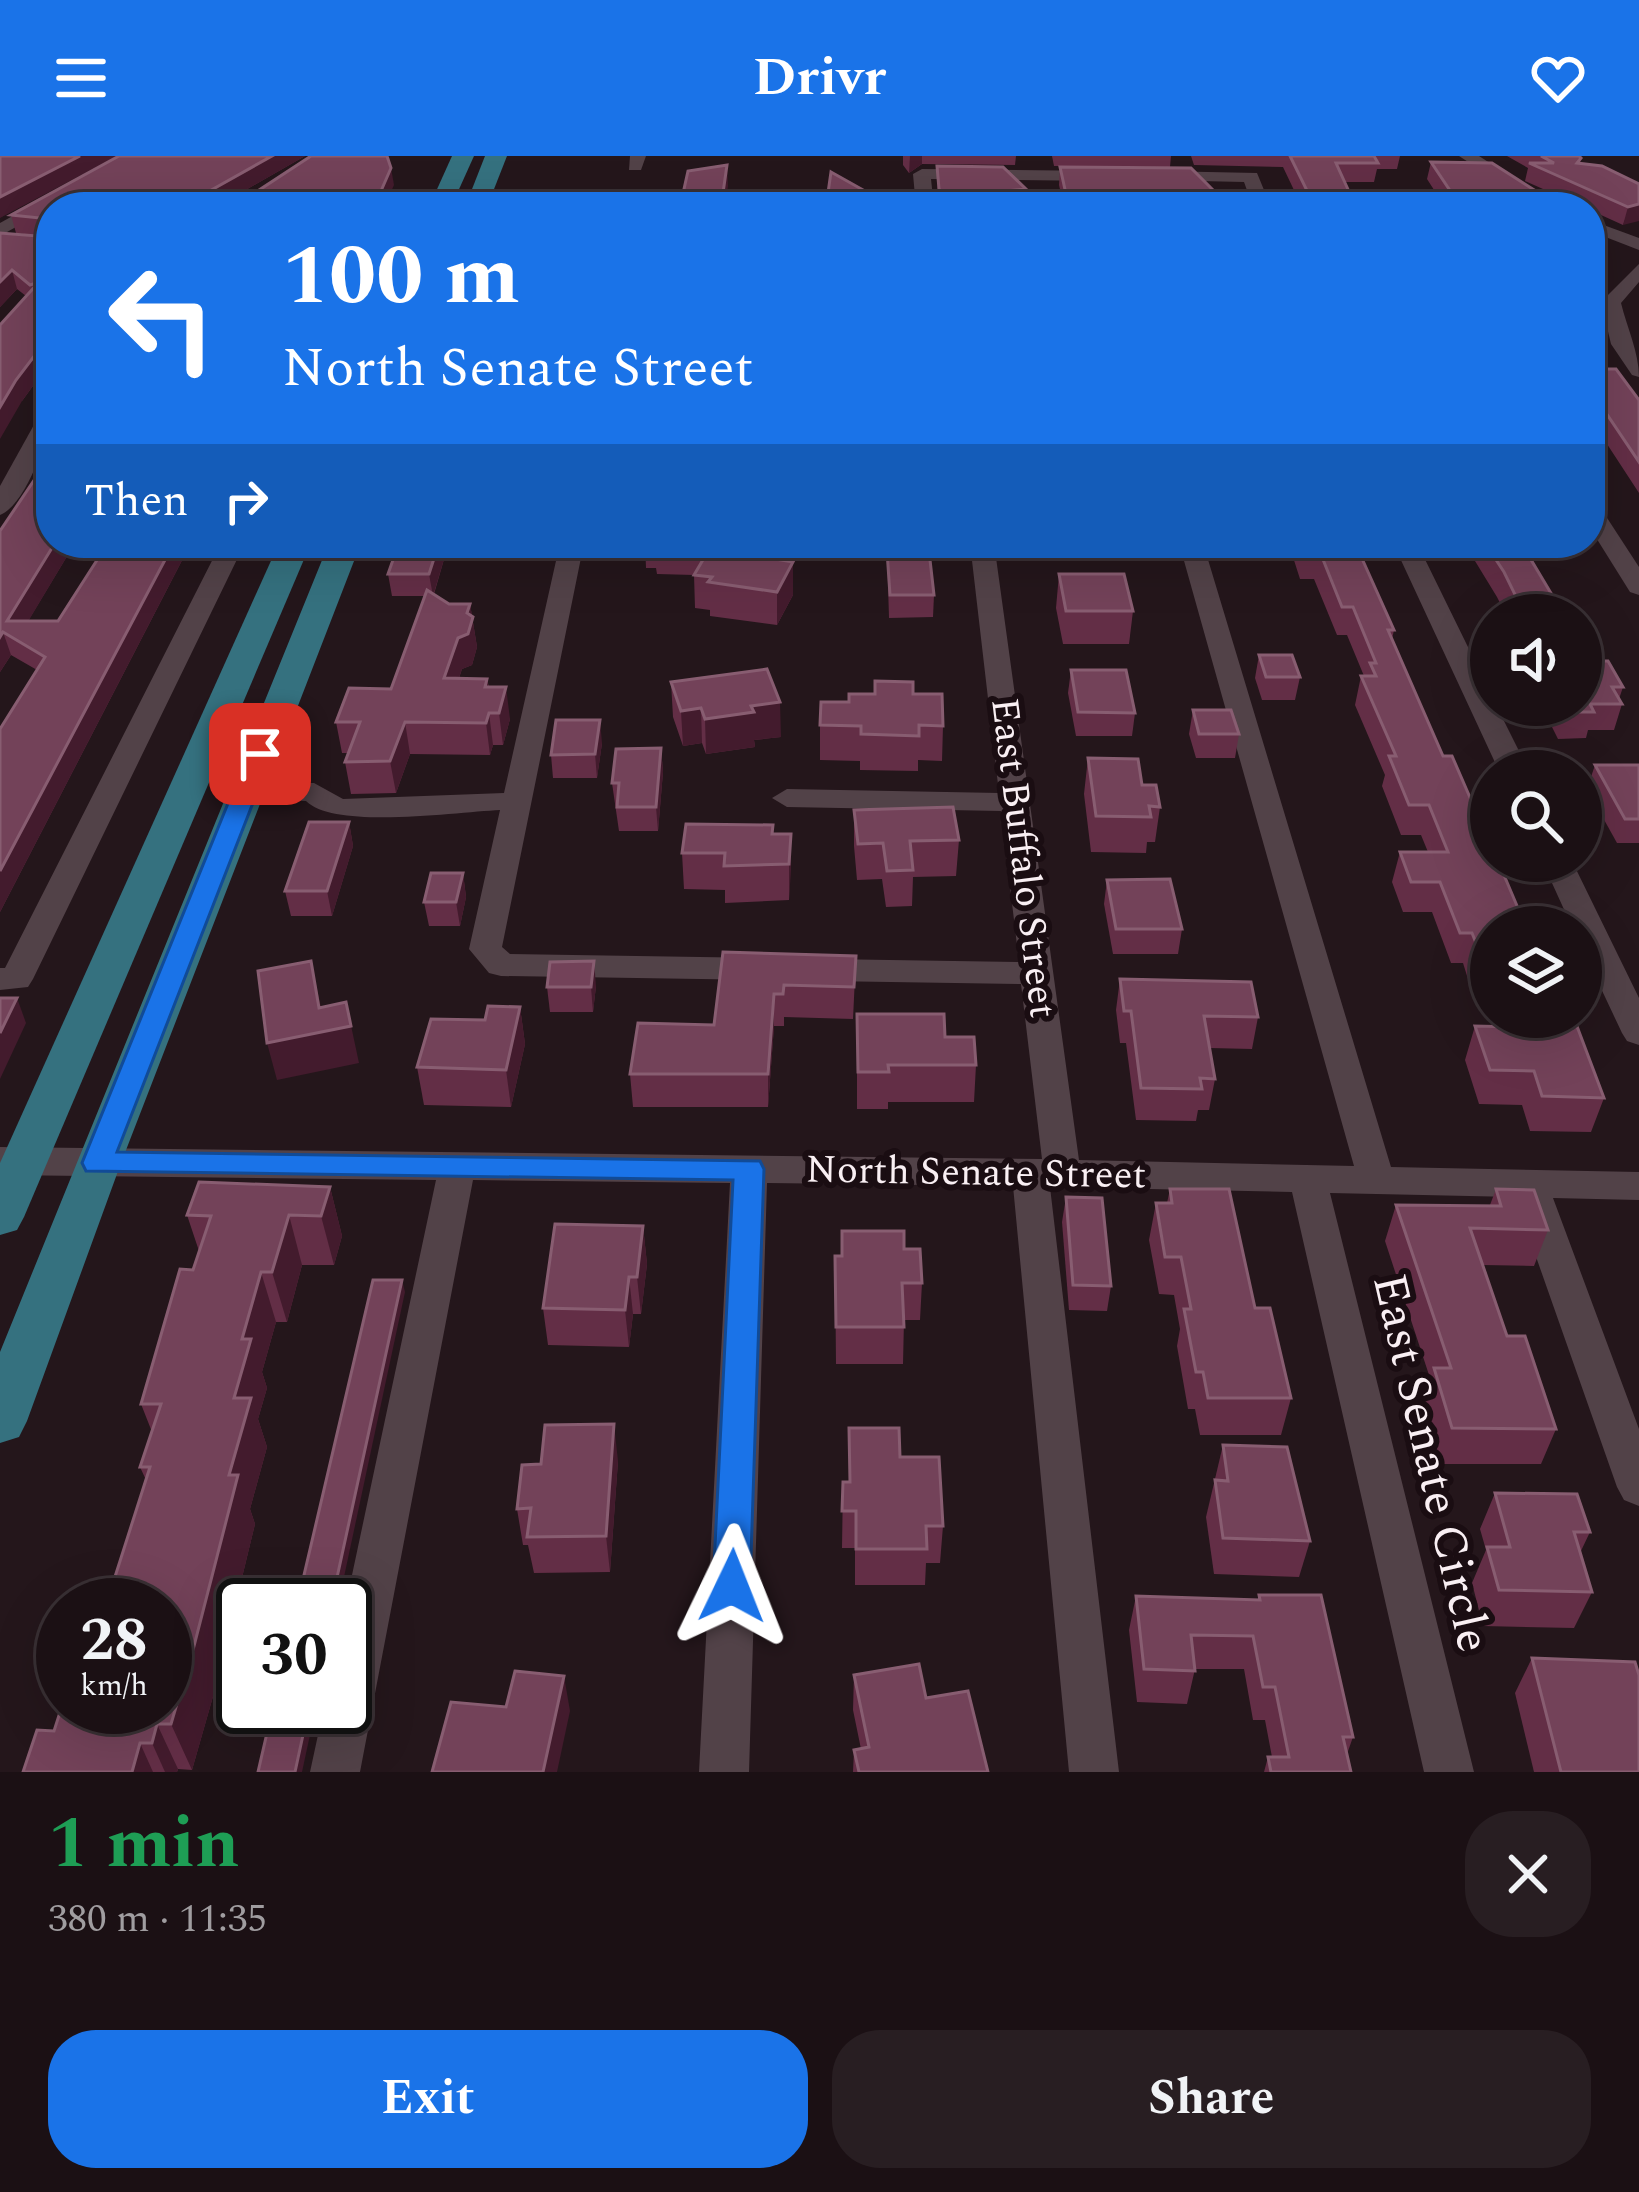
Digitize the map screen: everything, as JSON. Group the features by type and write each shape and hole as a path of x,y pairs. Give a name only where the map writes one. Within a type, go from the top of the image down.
{"main road":[{"path":"447,192 463,156"},
{"path":"482,192 496,156"},
{"path":"0,1217 12,1162 289,558"},
{"path":"0,1421 97,1163 339,558"}],"street":[{"path":"1467,156 1525,192"},
{"path":"924,192 922,174 1251,177 1256,192"},
{"path":"0,230 36,211"},
{"path":"1605,231 1639,244"},
{"path":"1629,368 1612,322 1611,302 1639,270"},
{"path":"0,508 36,442"},
{"path":"1605,533 1639,587"},
{"path":"8,980 225,558"},
{"path":"569,558 485,950 501,965 1037,974"},
{"name":"East Buffalo Street","path":"984,558 1037,974 1046,1173 1094,1772"},
{"path":"1195,558 1377,1181"},
{"path":"1412,558 1504,750"},
{"path":"244,792 319,779 326,804 343,808 499,801"},
{"path":"787,798 1016,802"},
{"path":"1567,882 1639,1034"},
{"name":"North Senate Street","path":"12,1162 1046,1173 1639,1186"},
{"path":"335,1772 457,1166"},
{"path":"724,1772 749,1169"},
{"name":"East Senate Circle","path":"1308,1179 1449,1772"},
{"path":"1529,1184 1639,1487"}],"building":[{"path":"0,156 80,156 0,197"},
{"path":"119,156 272,156 208,192 53,192"},
{"path":"311,156 387,156 391,168 381,192 256,192"},
{"path":"1290,156 1374,156 1378,163 1336,163 1349,192 1308,192"},
{"path":"1541,156 1579,156 1577,163 1602,166 1639,184 1639,204 1628,207 1605,197 1605,192 1594,192 1529,163 1554,163"},
{"path":"1431,162 1492,163 1537,192 1451,192"},
{"path":"727,165 723,192 683,192 688,171"},
{"path":"937,166 1003,167 1026,189 942,192"},
{"path":"1060,167 1191,168 1215,192 1066,192"},
{"path":"831,172 867,192 828,192"},
{"path":"36,201 36,218 11,215"},
{"path":"0,233 36,236 36,283 30,285 12,270 0,282"},
{"path":"36,285 36,354 0,407 0,325"},
{"path":"1605,368 1616,369 1639,400 1639,462 1605,411"},
{"path":"36,477 36,558 46,558 7,621 58,621 98,558 166,558 0,871 0,729 45,657 3,632 0,637 0,531"},
{"path":"394,558 434,558 429,574 388,574"},
{"path":"704,558 793,562 777,592 708,582 712,577 694,575"},
{"path":"887,558 930,558 934,595 890,595"},
{"path":"1322,558 1362,558 1443,756 1452,756 1470,798 1470,882 1507,882 1517,906 1470,906 1470,933 1460,933 1440,882 1411,882 1400,852 1448,852 1429,805 1409,805 1389,756 1396,756 1361,676 1376,676 1370,663 1376,663 1353,607 1342,607"},
{"path":"1495,558 1530,558 1551,594 1515,594"},
{"path":"1059,574 1124,574 1133,611 1066,611"},
{"path":"427,590 449,604 470,604 467,613 473,617 468,634 458,638 444,678 487,679 485,687 506,687 499,713 489,713 486,723 405,722 390,761 345,762 360,722 336,722 349,688 391,689"},
{"path":"1259,655 1292,655 1300,677 1266,677"},
{"path":"1602,661 1608,661 1623,687 1612,687 1622,704 1602,704"},
{"path":"767,669 780,702 751,706 754,712 705,719 701,708 681,711 671,682"},
{"path":"1071,670 1126,670 1135,713 1078,712"},
{"path":"875,681 913,682 913,694 942,694 943,726 919,725 919,736 861,734 861,726 820,725 821,702 849,702 849,694 875,694"},
{"path":"1193,710 1231,710 1239,734 1199,734"},
{"path":"556,720 600,720 595,754 551,755"},
{"path":"661,748 656,807 617,807 619,783 612,783 616,749"},
{"path":"1088,758 1138,759 1142,785 1156,785 1160,807 1149,806 1151,817 1096,816"},
{"path":"1602,765 1639,765 1639,819 1625,819 1602,778"},
{"path":"953,807 959,840 910,841 913,870 887,871 883,843 858,844 854,810"},
{"path":"309,822 349,822 327,891 285,891"},
{"path":"686,824 773,825 772,834 791,834 789,864 724,866 725,853 682,853"},
{"path":"431,873 463,873 456,902 424,902"},
{"path":"1170,879 1182,929 1116,929 1107,880"},
{"path":"723,952 856,956 854,987 784,985 783,994 774,994 768,1074 630,1074 638,1023 714,1025"},
{"path":"311,961 319,1008 346,1002 351,1026 267,1043 258,971"},
{"path":"594,961 591,987 547,987 550,962"},
{"path":"1120,979 1251,982 1258,1017 1204,1016 1215,1079 1200,1078 1202,1089 1141,1088 1131,1011 1124,1011"},
{"path":"0,998 17,998 0,1033"},
{"path":"488,1006 520,1007 506,1070 417,1067 431,1019 485,1020"},
{"path":"857,1014 944,1014 945,1037 974,1037 976,1065 888,1065 889,1072 858,1072"},
{"path":"1479,1038 1581,1038 1604,1098 1542,1096 1534,1071 1490,1070"},
{"path":"199,1182 330,1187 321,1216 289,1215 272,1272 261,1272 242,1339 251,1339 234,1398 251,1398 229,1475 238,1475 192,1653 192,1578 115,1578 150,1467 140,1467 161,1404 141,1404 180,1269 193,1270 211,1216 187,1215"},
{"path":"1170,1189 1229,1189 1255,1308 1270,1308 1291,1398 1208,1398 1203,1372 1196,1372 1184,1309 1191,1309 1181,1257 1165,1257 1156,1203 1172,1203"},
{"path":"1496,1189 1534,1190 1548,1230 1470,1228 1507,1336 1525,1336 1556,1429 1452,1428 1434,1368 1451,1368 1396,1205 1501,1206"},
{"path":"1066,1197 1102,1198 1111,1286 1073,1285"},
{"path":"555,1224 643,1226 637,1277 629,1277 625,1310 543,1308"},
{"path":"842,1231 904,1231 904,1249 920,1249 922,1283 902,1283 904,1327 836,1327 835,1256 842,1256"},
{"path":"373,1280 402,1280 337,1578 303,1578"},
{"path":"614,1424 606,1536 527,1537 531,1508 517,1509 522,1465 541,1464 545,1425"},
{"path":"849,1428 899,1428 900,1457 939,1457 943,1526 926,1526 927,1549 856,1549 856,1511 842,1511 843,1482 850,1482"},
{"path":"1223,1445 1287,1447 1310,1541 1223,1538 1215,1480 1228,1481"},
{"path":"1495,1493 1577,1494 1590,1532 1574,1532 1592,1592 1499,1590 1487,1547 1510,1547"},
{"path":"1259,1595 1321,1595 1353,1737 1343,1737 1351,1772 1271,1772 1268,1757 1289,1757 1275,1687 1263,1687 1253,1636 1191,1635 1195,1671 1144,1669 1136,1596 1260,1600"},
{"path":"1532,1658 1635,1662 1639,1772 1561,1772"},
{"path":"919,1664 926,1698 968,1691 988,1772 859,1772 854,1750 869,1747 854,1675"},
{"path":"515,1671 564,1676 543,1772 432,1772 451,1702 506,1707"},
{"path":"36,1733 154,1734 152,1743 140,1743 132,1772 23,1772"},
{"path":"267,1734 303,1734 295,1772 258,1772"}],"route":[{"path":"260,754 97,1163 749,1169 732,1586"}]}
